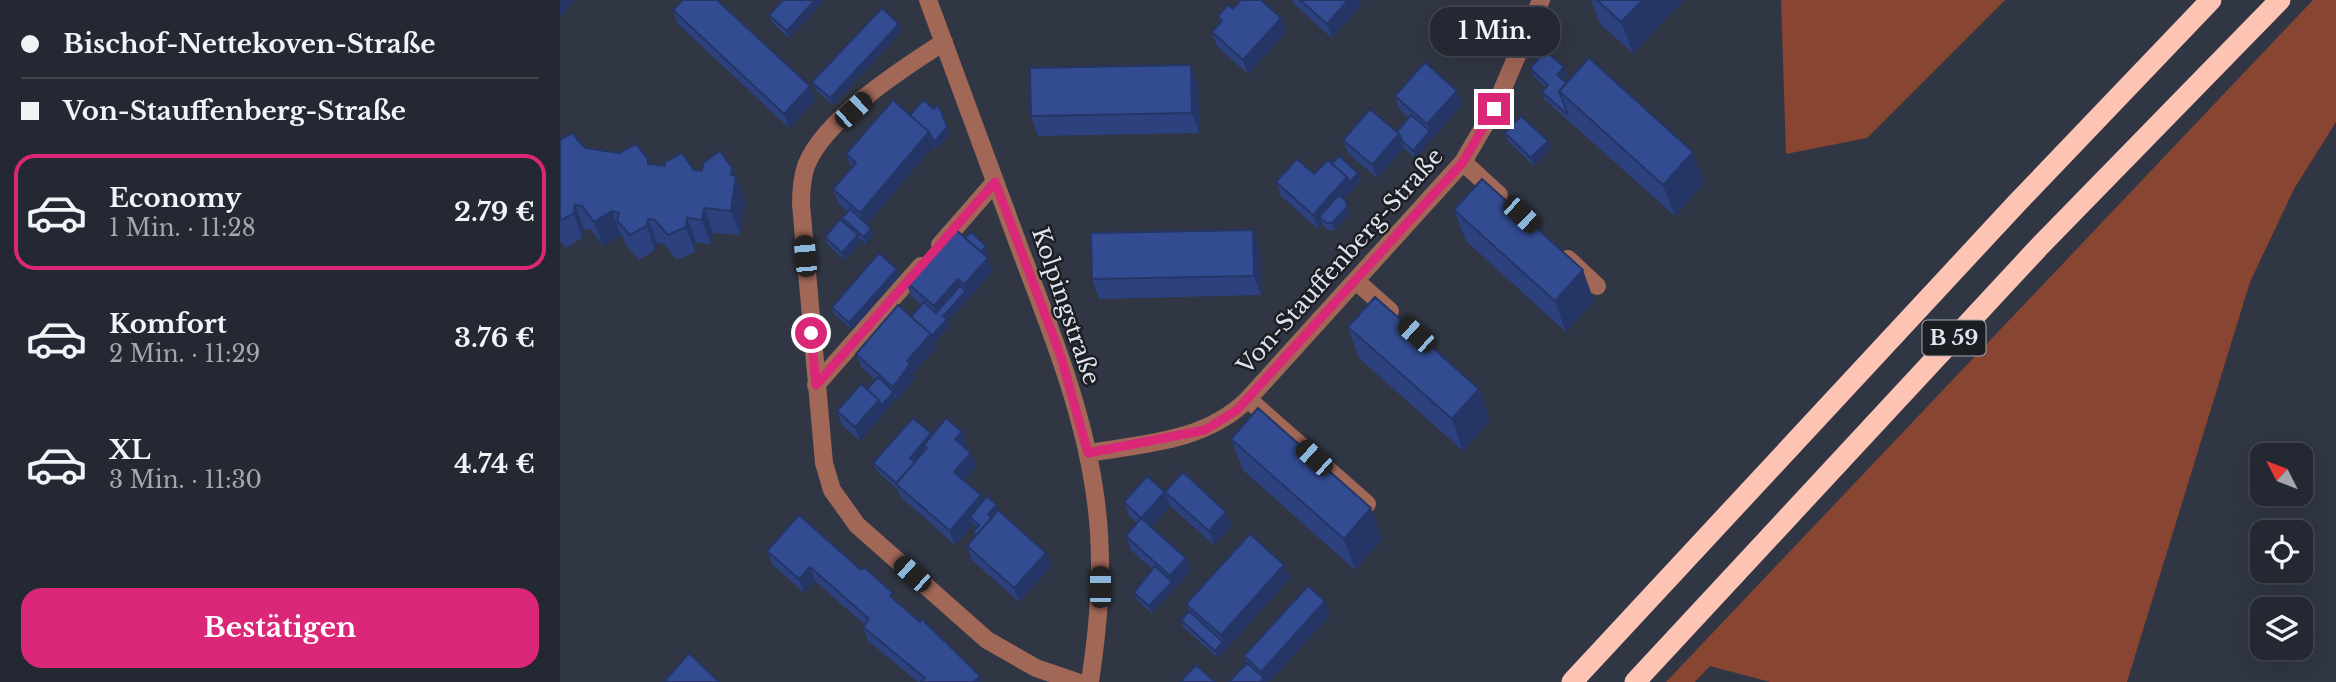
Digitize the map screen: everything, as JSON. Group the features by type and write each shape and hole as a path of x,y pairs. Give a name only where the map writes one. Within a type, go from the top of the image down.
{"highway":[{"name":"B 59","path":"1572,682 1997,224 2211,0"},
{"name":"B 59","path":"1635,682 2038,248 2280,0"}],"street":[{"name":"Kolpingstraße","path":"928,0 1061,357 1088,453 1097,505 1100,566 1100,604 1090,682"},
{"name":"Von-Stauffenberg-Straße","path":"1088,453 1205,430 1227,418 1248,399 1463,162 1494,109 1541,0"},
{"path":"944,43 894,74 869,94 822,142 806,166 801,204 821,451 827,477 852,519 987,640 1028,664 1077,682"},
{"path":"1463,162 1511,206"},
{"path":"816,385 995,182"},
{"path":"1559,251 1597,286"},
{"path":"1356,281 1406,326"},
{"path":"1248,399 1367,504"}],"shaded area":[{"path":"1781,0 2005,0 1867,138 1786,154"},
{"path":"2313,0 2336,0 2336,122 2294,189 2250,282 2127,682 1770,682 1710,666 1695,682 1666,682"}],"building":[{"path":"683,0 717,0 810,86 784,114 673,10"},
{"path":"783,0 815,0 787,31 769,15"},
{"path":"1241,0 1261,0 1281,18 1243,60 1212,32 1222,21 1218,16 1228,5 1233,9"},
{"path":"1300,0 1348,0 1327,24"},
{"path":"1597,0 1643,0 1621,22"},
{"path":"882,8 899,24 830,98 812,82"},
{"path":"1546,51 1564,67 1557,75 1567,83 1559,91 1568,115 1542,92 1548,85 1530,68"},
{"path":"1589,58 1693,152 1663,185 1559,91"},
{"path":"1425,62 1457,91 1427,124 1395,96"},
{"path":"1191,65 1192,113 1031,116 1030,68"},
{"path":"893,100 929,132 860,213 833,189 856,163 846,154"},
{"path":"923,100 934,109 937,105 947,127 934,142 929,132 910,115"},
{"path":"1370,109 1399,134 1372,165 1343,140"},
{"path":"1411,115 1430,131 1413,151 1397,132"},
{"path":"1521,116 1548,141 1531,158 1505,133"},
{"path":"572,133 585,148 619,153 636,144 648,159 648,164 665,166 665,162 682,153 694,170 702,171 703,163 720,151 732,168 731,175 736,176 731,211 704,208 702,220 687,218 686,227 668,235 655,220 648,219 647,226 630,235 617,221 619,213 612,211 594,222 582,206 575,205 574,213 560,221 560,140"},
{"path":"1339,156 1358,173 1349,183 1347,177 1332,164"},
{"path":"1297,159 1314,174 1328,160 1347,177 1313,215 1276,182"},
{"path":"1482,179 1583,270 1555,301 1454,210"},
{"path":"1339,195 1346,201 1347,207 1332,223 1327,223 1319,217"},
{"path":"850,209 871,228 864,237 842,218"},
{"path":"840,219 858,235 842,253 825,237"},
{"path":"954,228 988,258 964,285 958,279 934,306 906,282"},
{"path":"1253,230 1254,276 1092,279 1091,233"},
{"path":"971,232 986,246 981,252 965,238"},
{"path":"879,253 897,269 849,323 832,307"},
{"path":"960,286 966,291 943,316 947,319 932,336 911,317 924,302 936,313"},
{"path":"1375,297 1479,389 1452,419 1348,327"},
{"path":"898,305 931,334 907,361 910,364 893,387 856,354"},
{"path":"878,377 894,392 881,406 879,400 867,389"},
{"path":"861,384 879,400 855,427 837,411"},
{"path":"1258,408 1371,508 1344,539 1231,439"},
{"path":"913,418 931,433 910,458 915,462 896,483 873,463"},
{"path":"946,418 962,432 955,439 971,453 954,472 981,495 950,531 896,484 927,448 924,445"},
{"path":"1183,472 1226,512 1209,531 1165,492"},
{"path":"1147,476 1165,492 1141,518 1124,502"},
{"path":"987,496 997,505 988,514 992,518 976,535 973,532 979,525 970,517"},
{"path":"998,510 1046,553 1014,588 967,546"},
{"path":"799,515 861,570 864,567 893,593 890,596 920,622 922,619 980,676 974,682 921,682 925,678 863,627 869,619 810,567 799,579 767,551"},
{"path":"1141,518 1186,558 1170,576 1126,536"},
{"path":"1250,534 1284,565 1221,635 1186,604"},
{"path":"1155,566 1172,582 1149,606 1134,593"},
{"path":"1308,586 1325,601 1261,672 1244,656"},
{"path":"1189,611 1223,642 1215,651 1181,620"},
{"path":"689,653 719,682 664,682"},
{"path":"1247,663 1264,678 1260,682 1229,682"},
{"path":"1196,665 1215,682 1180,682"}],"route":[{"path":"811,333 816,385 995,182 1061,357 1088,453 1152,443 1205,430 1237,410 1356,281 1463,162 1494,109"}]}
